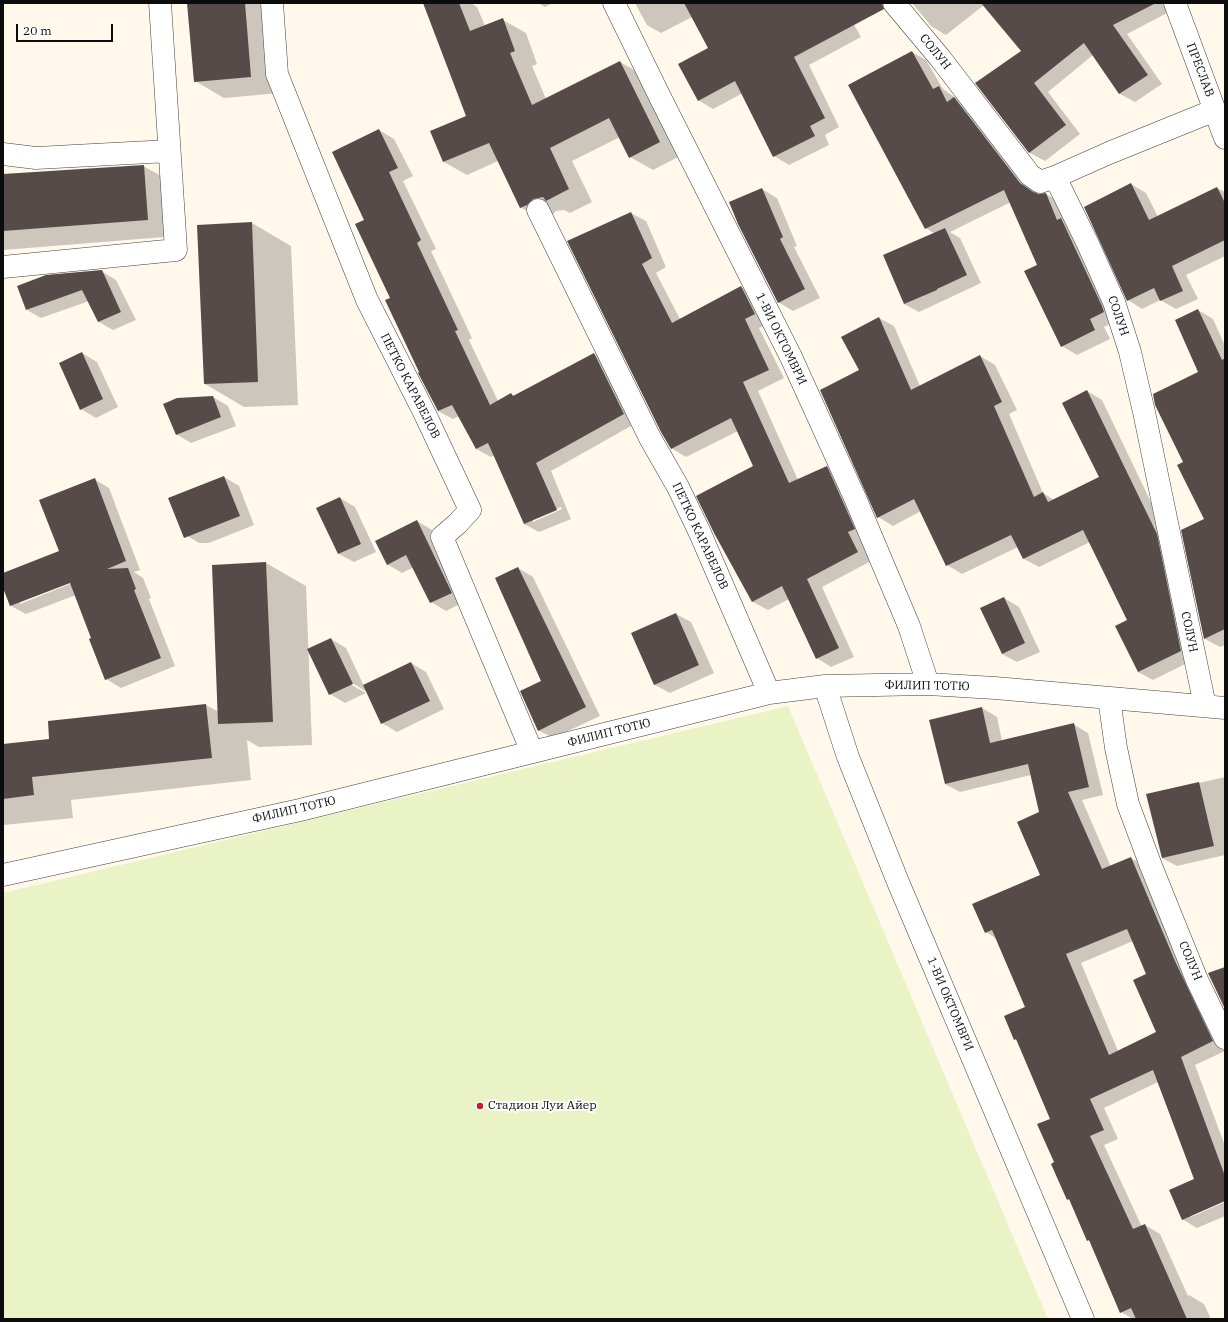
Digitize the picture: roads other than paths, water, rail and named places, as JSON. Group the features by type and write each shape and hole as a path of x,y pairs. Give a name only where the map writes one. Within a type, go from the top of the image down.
{"street":[{"path":"3,267 176,250 160,3"},
{"name":"ПЕТКО КАРАВЕЛОВ","path":"272,3 277,74 367,300 425,414 470,510 442,537 532,752"},
{"name":"1-ВИ ОКТОМВРИ","path":"614,3 791,357 855,498 909,626 928,684"},
{"name":"СОЛУН","path":"894,3 940,58 1030,175 1040,182 1055,177 1087,242 1114,302 1130,352 1215,707"},
{"name":"ПРЕСЛАВ","path":"1175,3 1225,138"},
{"path":"1055,177 1109,153 1215,110"},
{"path":"3,154 36,158 169,150"},
{"name":"ПЕТКО КАРАВЕЛОВ","path":"538,210 650,438 678,488 700,533 770,693"},
{"name":"ФИЛИП ТОТЮ","path":"3,875 300,810 770,693 826,686 928,684 995,688 1215,707"},
{"name":"1-ВИ ОКТОМВРИ","path":"826,686 848,757 898,882 1083,1319"},
{"name":"СОЛУН","path":"1109,698 1116,748 1128,804 1151,866 1194,972 1225,1038"}],"place":[{"name":"Стадион Луи Айер","path":"480,1106"}]}
